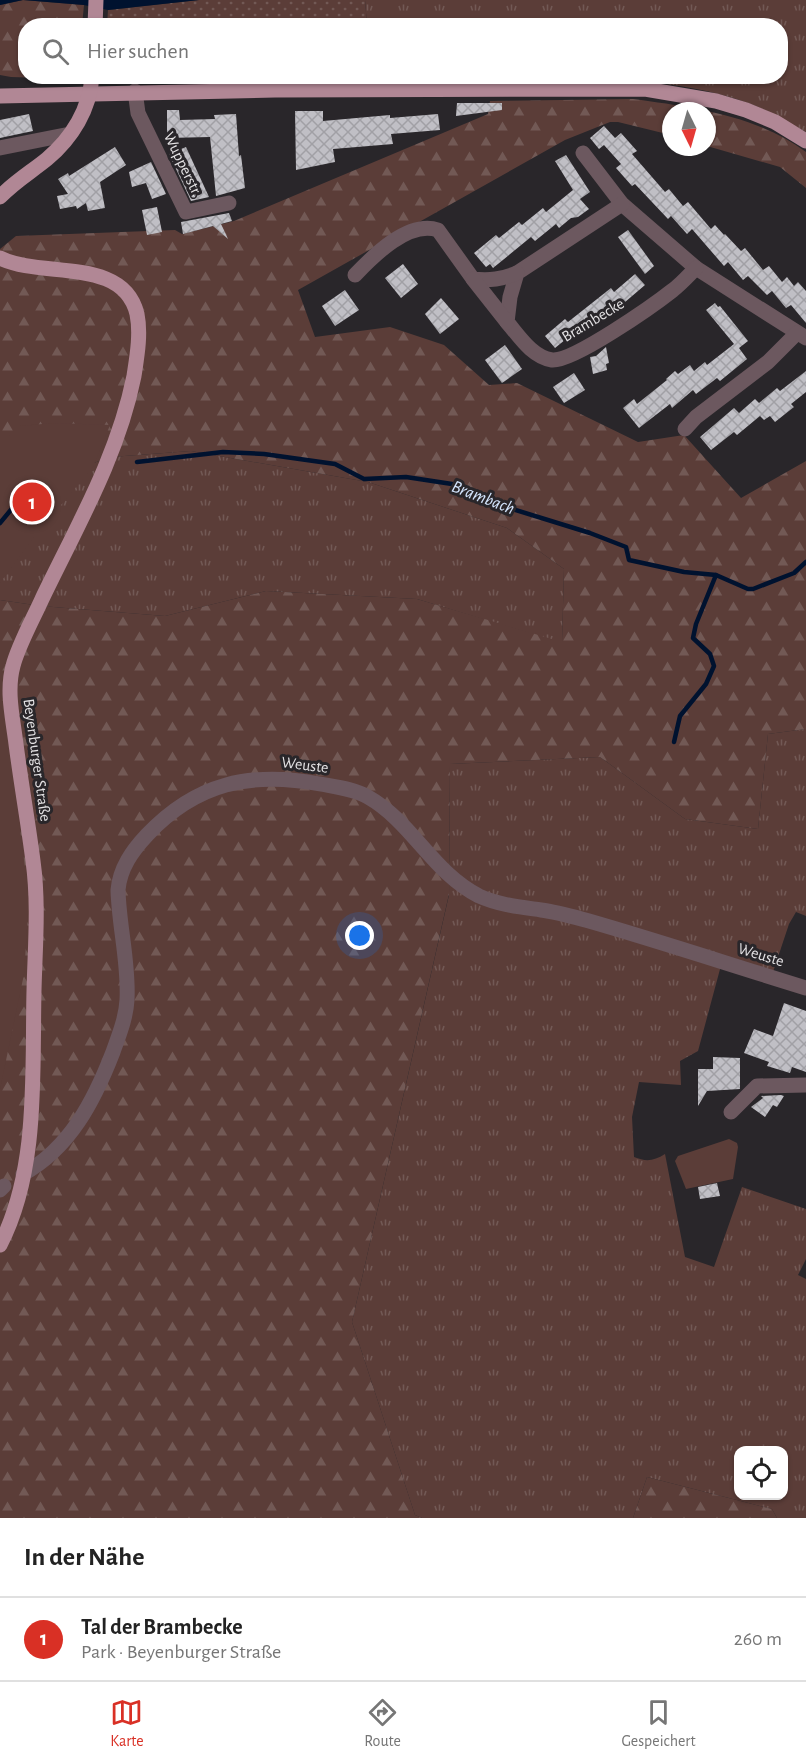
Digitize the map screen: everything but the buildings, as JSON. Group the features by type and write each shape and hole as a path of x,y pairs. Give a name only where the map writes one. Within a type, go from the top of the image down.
{"main road":[{"path":"95,18 96,0"},
{"path":"0,197 49,157 78,125 92,93 92,84"},
{"path":"0,96 135,91 645,89 716,101 746,110 775,122 806,141"},
{"name":"Beyenburger Straße","path":"0,258 16,265 90,274 109,279 132,300 138,318 139,331 132,384 117,440 12,666 10,697 34,865 36,910 32,1110 23,1174 14,1210 0,1245"}],"street":[{"name":"Wupperstr.","path":"135,91 138,113 186,212 229,203"},
{"path":"0,148 70,134"},
{"path":"583,153 622,204 696,268 801,336 696,417 685,429"},
{"path":"473,279 488,281 517,273 622,204"},
{"name":"Brambecke","path":"355,275 374,255 412,231 429,227 438,230 507,322 533,351 554,360 589,346 672,291 696,268"},
{"path":"507,322 510,297 517,273"},
{"name":"Weuste","path":"23,1174 49,1158 82,1116 100,1085 118,1040 127,1001 118,890 128,860 145,837 176,808 193,797 229,784 282,779 351,790 383,806 453,879 479,896 500,903 544,910 588,921 806,988"},
{"path":"731,1112 756,1086 802,1088"}],"green space":[{"path":"23,0 84,5 83,18 18,18 18,77 0,75 0,5"},
{"path":"199,0 365,0 366,18 108,18 108,10"},
{"path":"365,0 806,0 806,132 763,109 735,98 666,84 788,84 788,18 366,18"},
{"path":"633,99 662,103 662,133 610,122 565,140 298,290 315,337 390,327 444,345 489,385 517,383 638,442 684,435 741,498 806,461 806,729 768,734 758,829 685,819 600,757 450,764 449,894 352,1322 415,1515 422,1518 0,1518 0,600 41,606 165,616 266,591 417,599 562,642 564,569 507,528 368,482 191,451 111,457 0,495 0,249 16,236 175,230 182,234 234,221 488,114 490,101"},
{"path":"716,113 766,129 806,152 806,188 780,167 716,149"},
{"path":"54,423 110,425 93,467 34,537 0,583 0,444 20,426"},
{"path":"191,451 368,482 507,528 564,569 562,643 417,599 266,591 165,616 41,606 0,600 0,495 111,457"},
{"path":"0,707 5,712 29,899 24,974 0,1089"},
{"path":"806,729 806,916 796,912 789,924 773,972 723,958 698,1051 680,1061 681,1085 639,1082 632,1117 634,1157 650,1160 665,1154 685,1257 714,1267 742,1187 806,1209 806,1259 798,1275 806,1279 806,1518 777,1518 772,1509 737,1500 788,1500 788,1446 734,1446 734,1499 647,1477 633,1518 422,1518 415,1515 352,1322 449,895 450,764 600,757 685,819 758,829 768,734"},
{"path":"729,1139 737,1143 738,1147 733,1179 686,1189 675,1161 678,1156"},
{"path":"647,1477 772,1509 777,1518 633,1518"}],"water":[{"path":"0,0 23,0 0,5"},
{"path":"23,0 199,0 108,10 84,5"}],"waterway":[{"name":"Brambach","path":"137,462 223,452 264,454 335,464 364,479 406,477 452,484 493,503 590,533 626,547 629,560 684,572 716,575 748,589 794,573 806,562"},
{"name":"Brambecke","path":"0,523 19,500 36,487"},
{"path":"674,742 680,716 706,684 714,666 710,654 693,638 696,624 716,575"}],"place":[{"name":"Tal der Brambecke","path":"32,502"}]}
